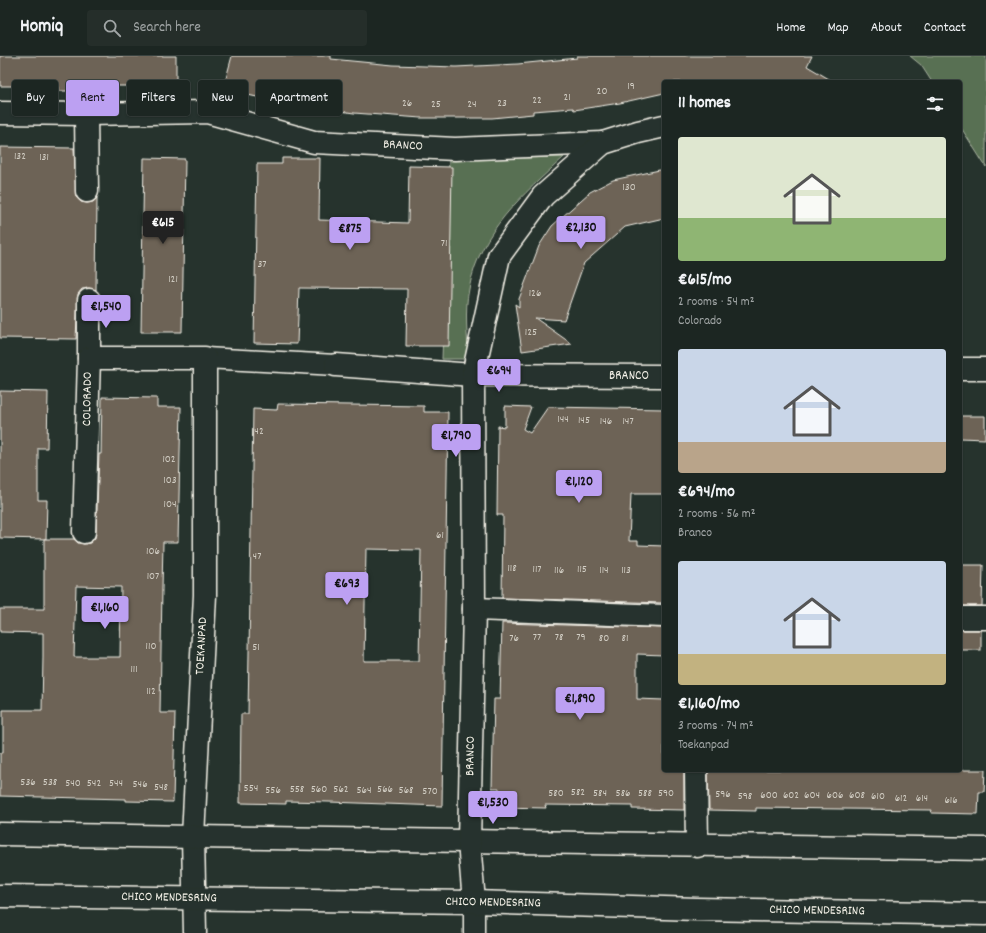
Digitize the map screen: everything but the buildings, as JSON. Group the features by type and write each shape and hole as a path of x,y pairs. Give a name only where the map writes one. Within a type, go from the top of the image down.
{"street":[{"name":"BRANCO","path":"119,113 207,112 314,142 455,149 603,143 662,126"},
{"path":"0,113 66,114"},
{"path":"86,116 87,191"},
{"name":"BRANCO","path":"474,902 469,842 474,609 473,376 499,256 543,196 603,143"},
{"path":"88,358 89,300"},
{"name":"COLORADO","path":"84,532 88,358 204,358"},
{"name":"BRANCO","path":"204,358 336,365 473,376 662,376"},
{"name":"TOEKANPAD","path":"195,933 196,899 194,837 205,595 204,358"},
{"path":"962,369 986,369"},
{"path":"474,609 662,616"},
{"path":"962,618 986,618"},
{"path":"696,772 697,846"},
{"path":"0,834 697,846 986,849"},
{"name":"CHICO MENDESRING","path":"0,896 474,902 697,909 986,914"},
{"path":"474,902 474,933"}],"green space":[{"path":"910,56 986,56 986,167 962,129 962,80 931,80 921,65"},
{"path":"564,157 533,185 505,215 493,231 475,268 469,289 466,315 468,359 442,359 449,159"}]}
